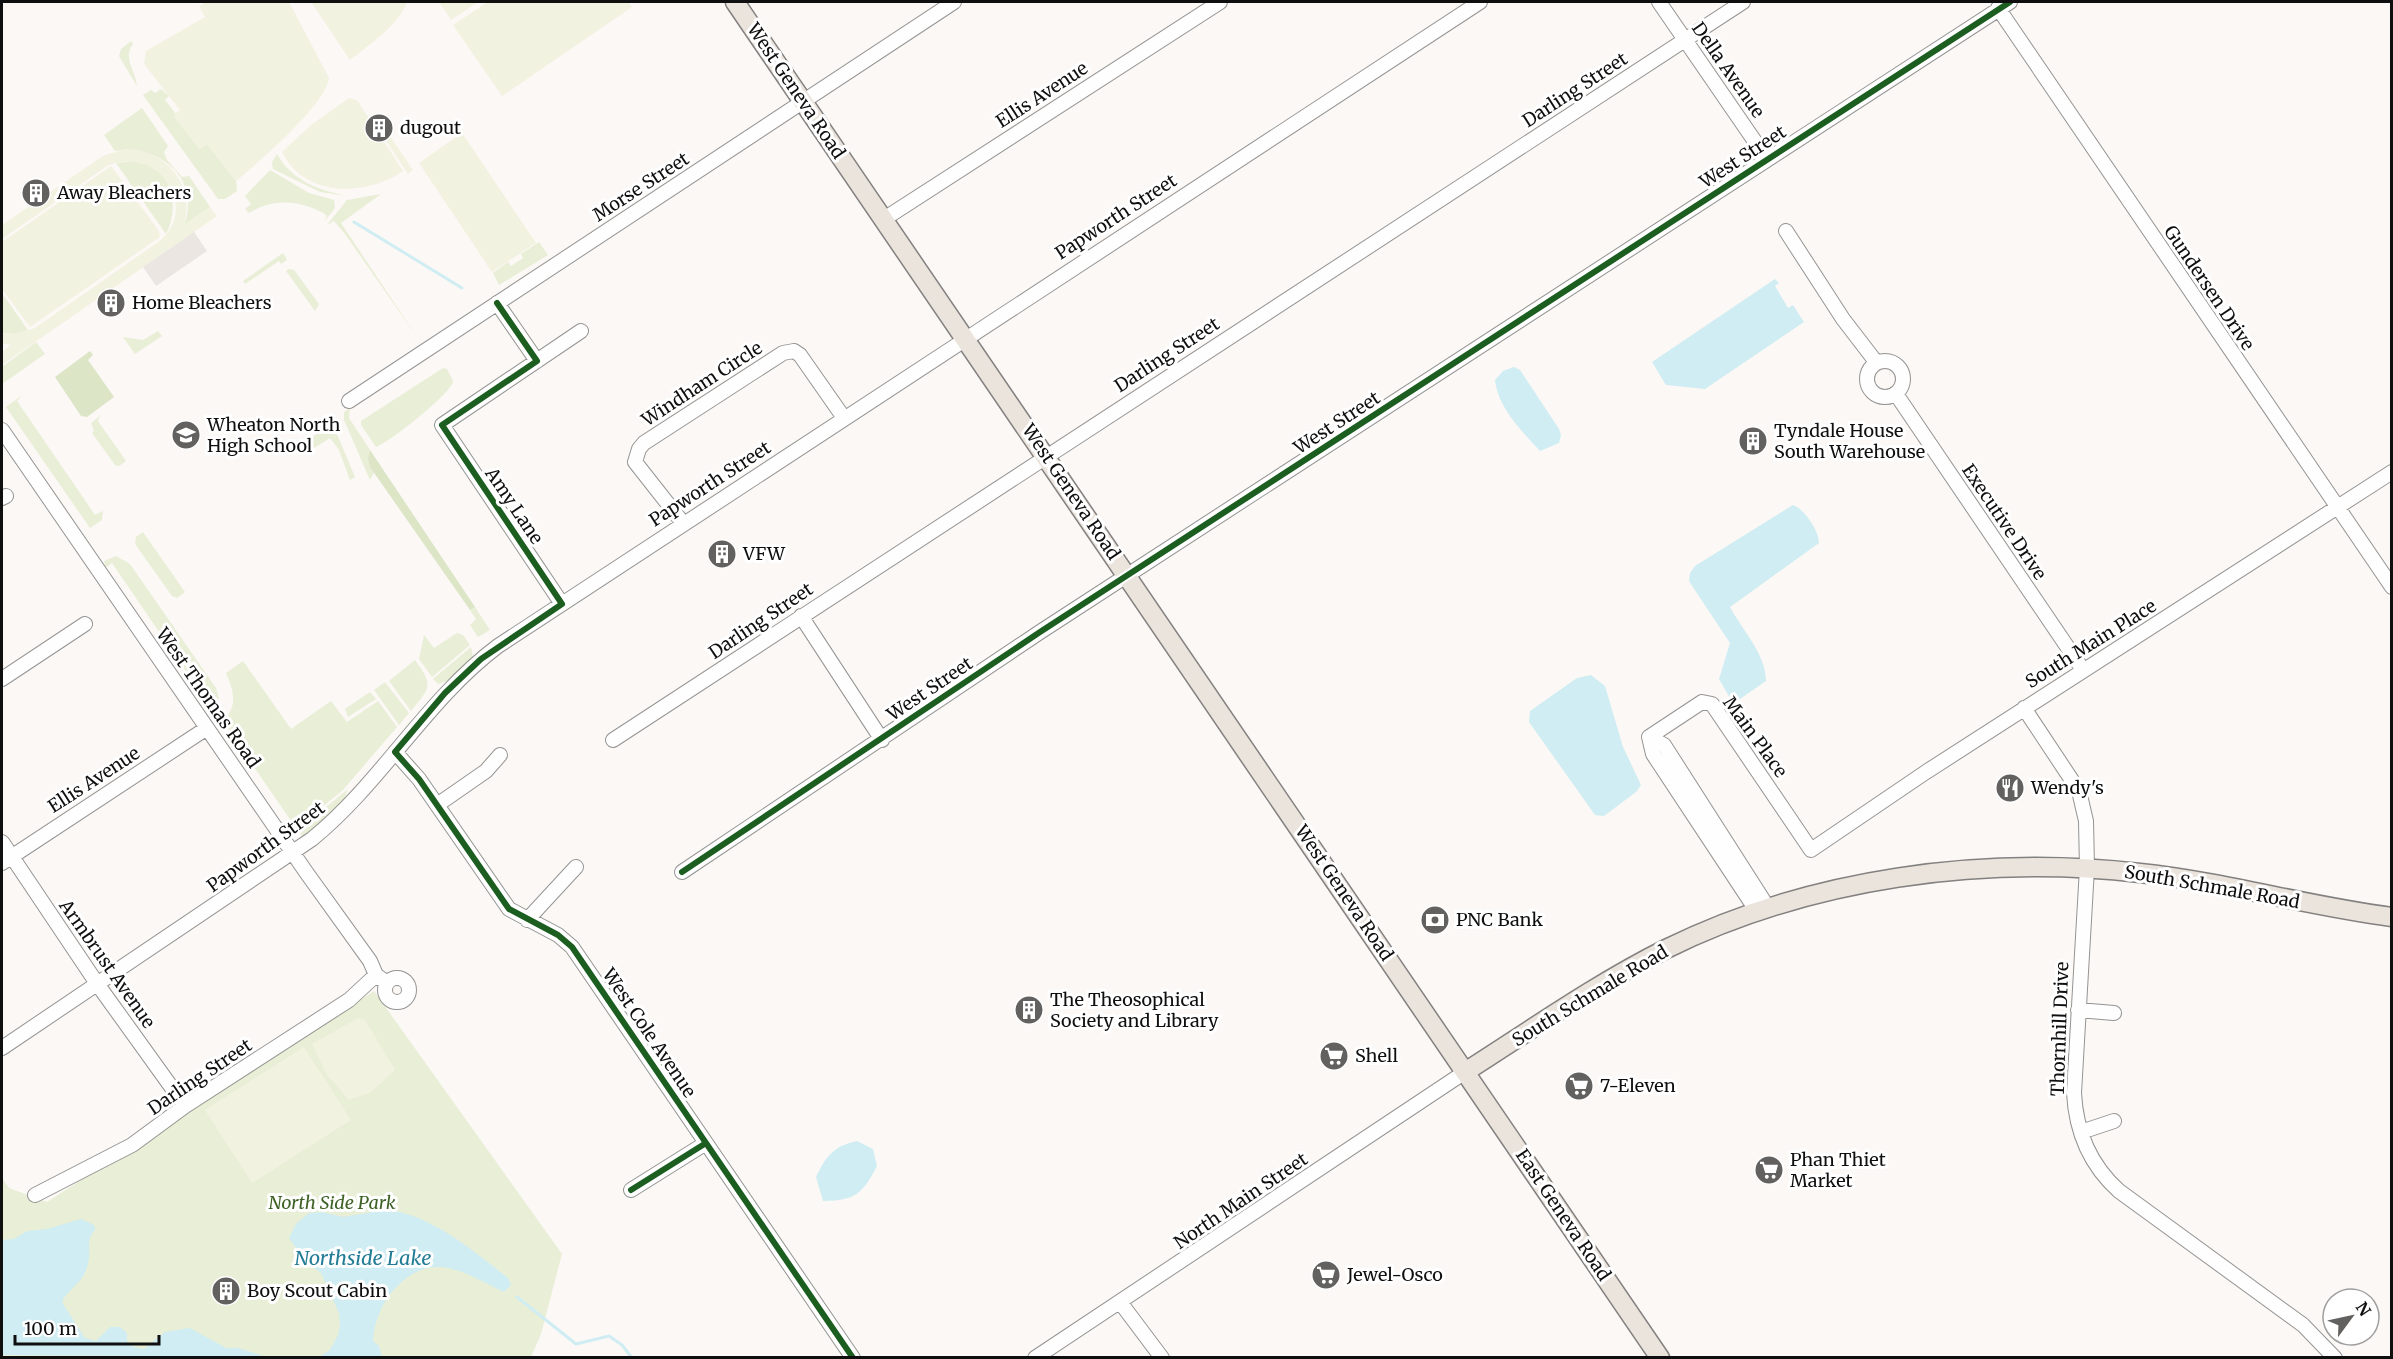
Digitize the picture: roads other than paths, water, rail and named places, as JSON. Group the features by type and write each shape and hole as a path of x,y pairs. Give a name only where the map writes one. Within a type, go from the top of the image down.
{"main road":[{"name":"West Geneva Road","path":"735,2 1465,1072"},
{"name":"South Schmale Road","path":"1465,1072 1581,998 1677,944 1763,911 1858,886 1941,872 2012,867 2087,868 2185,879 2329,908 2391,917"},
{"name":"East Geneva Road","path":"1465,1072 1660,1358"}],"street":[{"name":"Morse Street","path":"348,401 954,2"},
{"name":"Ellis Avenue","path":"884,219 1220,2"},
{"name":"Papworth Street","path":"2,1048 293,853 343,812 445,693 481,659 965,338 1480,2"},
{"name":"Della Avenue","path":"1659,2 1767,159"},
{"name":"Darling Street","path":"613,740 1743,2"},
{"name":"West Street","path":"682,872 1040,632 1129,577 2004,5"},
{"name":"Gundersen Drive","path":"2004,5 2391,588"},
{"path":"1786,231 1843,319 1876,362"},
{"path":"497,303 537,361 581,331"},
{"name":"Windham Circle","path":"683,524 635,462 639,449 644,443 783,353 794,351 800,355 844,418"},
{"name":"Amy Lane","path":"537,361 442,425 562,604"},
{"path":"1888,361 1902,372 1903,384 1896,394 1885,397 1870,389 1868,371 1876,362 1888,361"},
{"name":"Executive Drive","path":"1896,394 2083,670"},
{"name":"West Thomas Road","path":"2,430 382,979"},
{"name":"South Main Place","path":"1811,850 2083,670 2391,472"},
{"path":"801,616 882,740"},
{"path":"2,679 85,624"},
{"name":"Main Place","path":"1763,911 1664,745 1649,737 1702,702 1712,704 1811,850"},
{"name":"Thornhill Drive","path":"2025,708 2079,791 2086,821 2087,868 2074,1093 2081,1132 2094,1162 2119,1191 2303,1325 2335,1358"},
{"name":"Ellis Avenue","path":"7,860 207,728"},
{"name":"West Cole Avenue","path":"395,752 436,805 509,909 558,935 572,947 853,1358"},
{"path":"436,805 486,771 500,755"},
{"name":"Armbrust Avenue","path":"2,842 7,860 185,1106"},
{"path":"527,920 576,867"},
{"name":"Darling Street","path":"35,1195 132,1145 185,1106 382,979"},
{"path":"2078,1010 2115,1013"},
{"name":"North Main Street","path":"1035,1358 1465,1072"},
{"path":"2081,1132 2114,1121"},
{"path":"631,1190 706,1143"},
{"path":"1120,1302 1162,1358"}],"water":[{"path":"1775,279 1779,283 1775,286 1788,308 1793,305 1804,322 1705,389 1666,385 1652,362"},
{"path":"1514,367 1520,370 1559,429 1561,435 1559,443 1540,451 1506,409 1495,380 1503,371"},
{"path":"1793,505 1810,521 1819,543 1730,607 1758,652 1766,681 1737,701 1730,698 1719,679 1730,643 1689,581 1690,573 1695,566"},
{"path":"1591,675 1605,686 1623,747 1641,785 1636,792 1604,816 1595,815 1529,722 1530,711 1577,678"},
{"path":"857,1141 873,1149 877,1166 872,1176 862,1190 856,1194 843,1199 823,1201 816,1177 832,1153 842,1146"},
{"name":"Northside Lake","path":"385,1210 401,1212 418,1218 450,1235 508,1278 511,1285 504,1292 458,1271 431,1267 418,1271 404,1280 390,1294 381,1310 374,1329 373,1341 379,1346 382,1357 319,1357 330,1350 338,1335 339,1313 321,1273 306,1262 289,1238 296,1224 309,1213 322,1212 343,1217"},
{"path":"81,1219 94,1225 95,1230 89,1240 88,1266 83,1277 63,1299 63,1304 85,1338 96,1341 110,1327 120,1327 127,1333 127,1341 134,1347 144,1349 165,1332 190,1328 226,1348 238,1348 267,1357 2,1355 2,1240 14,1239 27,1231 47,1229"}],"waterway":[{"path":"354,222 462,288"},
{"path":"517,1297 576,1344 609,1336 622,1345 632,1358"}],"place":[{"name":"dugout","path":"379,128"},
{"name":"Away Bleachers","path":"36,193"},
{"name":"Home Bleachers","path":"111,303"},
{"name":"Wheaton North High School","path":"186,435"},
{"name":"Tyndale House South Warehouse","path":"1753,441"},
{"name":"VFW","path":"722,554"},
{"name":"Wendy's","path":"2010,788"},
{"name":"PNC Bank","path":"1435,920"},
{"name":"The Theosophical Society and Library","path":"1029,1010"},
{"name":"Shell","path":"1334,1056"},
{"name":"7-Eleven","path":"1579,1086"},
{"name":"Phan Thiet Market","path":"1769,1170"},
{"name":"Jewel-Osco","path":"1326,1275"},
{"name":"Boy Scout Cabin","path":"226,1291"}],"park label":[{"name":"North Side Park","path":"332,1203"}]}
